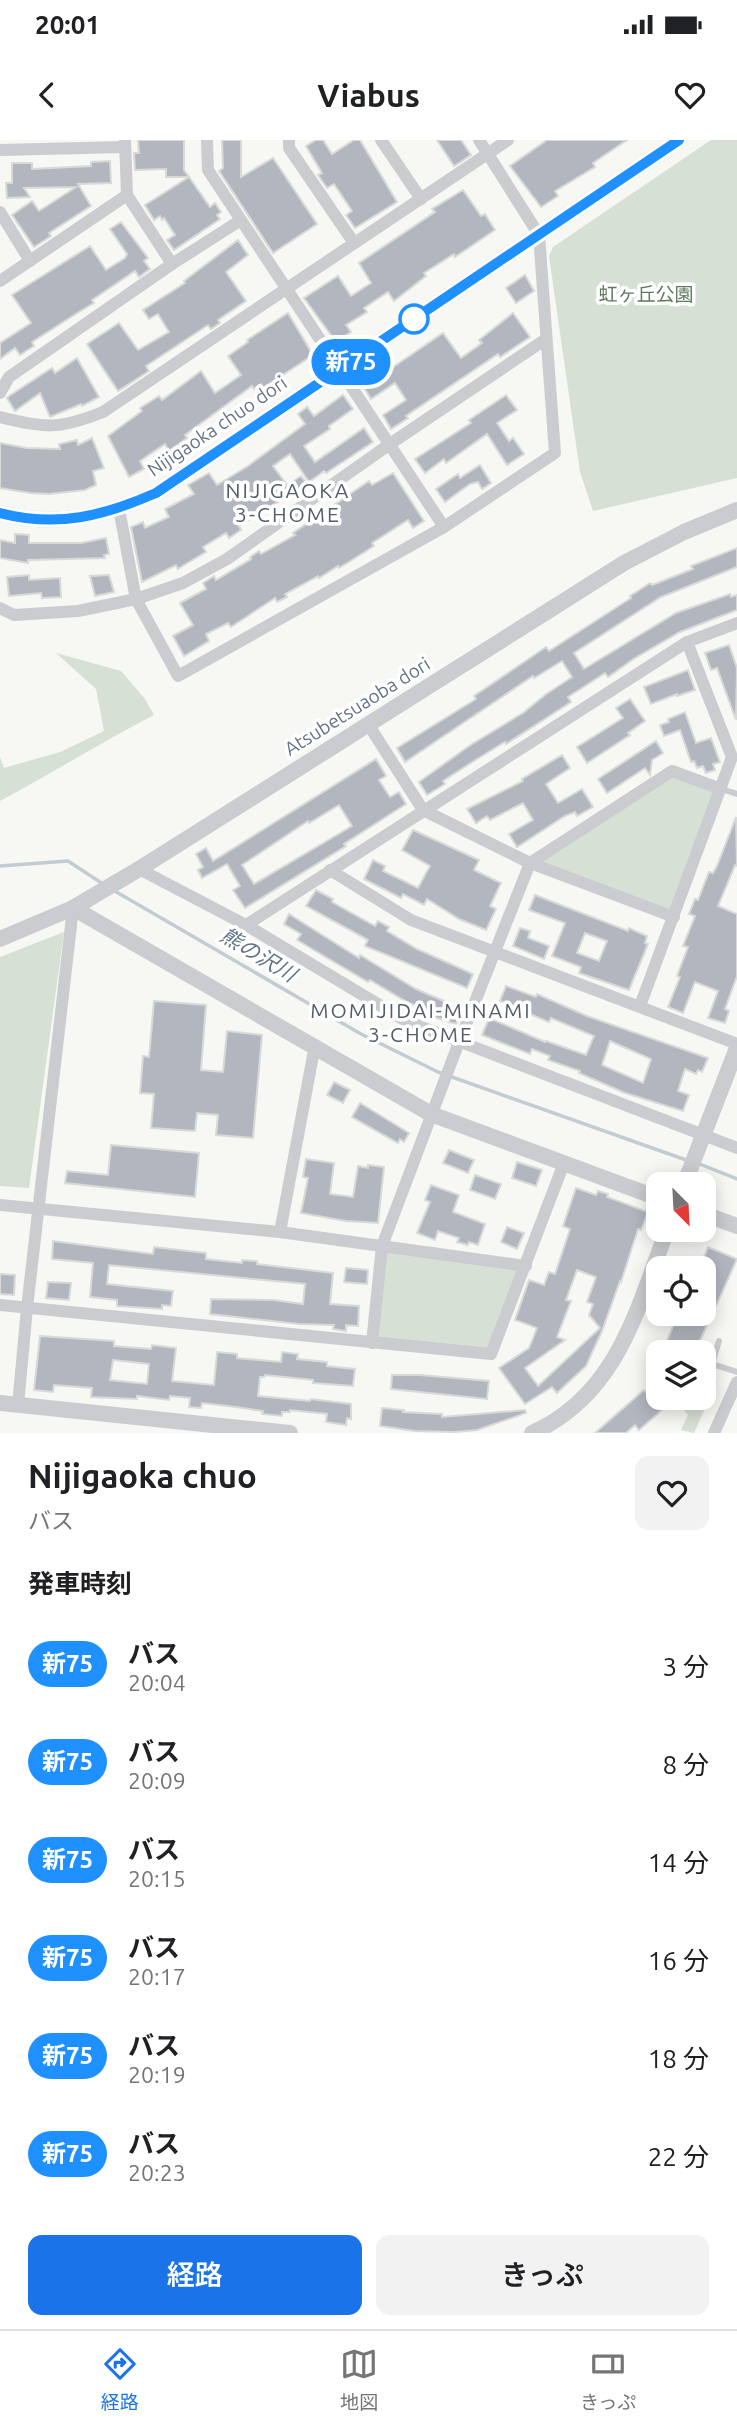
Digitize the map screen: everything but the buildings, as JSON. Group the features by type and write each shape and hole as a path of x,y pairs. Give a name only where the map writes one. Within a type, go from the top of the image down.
{"street":[{"path":"207,140 208,170 444,527"},
{"path":"289,140 289,148 354,243"},
{"path":"381,140 421,199"},
{"path":"119,509 136,599 178,676 444,527 555,453 539,235 479,140"},
{"path":"0,417 39,426 73,424 103,412 508,140"},
{"name":"Nijigaoka chuo dori","path":"0,513 33,518 70,519 119,509 156,493 680,140"},
{"path":"0,150 125,143 127,195 172,264"},
{"path":"0,281 127,195"},
{"path":"0,212 30,261"},
{"path":"0,393 9,377 172,264 241,220"},
{"path":"0,608 14,615 78,611 136,599 183,583 227,559 390,444 546,339"},
{"name":"Atsubetsuaoba dori","path":"0,939 80,904 139,869 624,563 684,532 737,510"},
{"path":"246,925 687,642 737,623"},
{"path":"640,1006 732,757 687,642"},
{"path":"368,724 423,810 530,863 674,917"},
{"path":"372,1343 382,1246 530,863 672,771 721,789"},
{"path":"139,869 246,925 406,1021 701,1144 737,1148"},
{"path":"330,870 411,919 737,1046 689,1172"},
{"path":"18,1405 38,1209 80,904 315,1045 434,1107 564,1163 646,1194"},
{"path":"280,1233 315,1045"},
{"path":"0,1305 491,1354 564,1163"},
{"path":"0,1205 280,1233 526,1266"},
{"path":"716,1218 737,1226"},
{"path":"531,1433 576,1405 606,1373 627,1338 663,1242"},
{"path":"714,1433 734,1397 737,1382"},
{"path":"0,1403 290,1433"}],"lane":[{"path":"721,789 737,794"},
{"path":"719,1341 712,1364 737,1372"}],"green space":[{"name":"虹ヶ丘公園","path":"711,140 737,140 737,478 593,511 580,472 549,256 553,247"},
{"path":"56,653 121,671 145,699 154,715 0,801 0,757 4,768 60,752 104,731 96,689"},
{"path":"672,771 721,789 674,917 530,863"},
{"path":"64,932 29,1188 0,1186 0,957"},
{"path":"382,1246 526,1266 491,1354 372,1343"},
{"path":"684,1410 704,1410 694,1433 681,1430 688,1415"}],"waterway":[{"name":"熊の沢川","path":"0,866 68,861 103,884"},
{"name":"熊の沢川","path":"113,890 361,1034 438,1072 689,1161"},
{"name":"熊の沢川","path":"697,1163 737,1179"}],"bus line":[{"name":"新75","path":"0,513 43,519 70,519 119,509 156,493 679,140"}],"district":[{"name":"NIJIGAOKA 3-CHOME","path":"288,503"},
{"name":"MOMIJIDAI-MINAMI 3-CHOME","path":"421,1023"}]}
